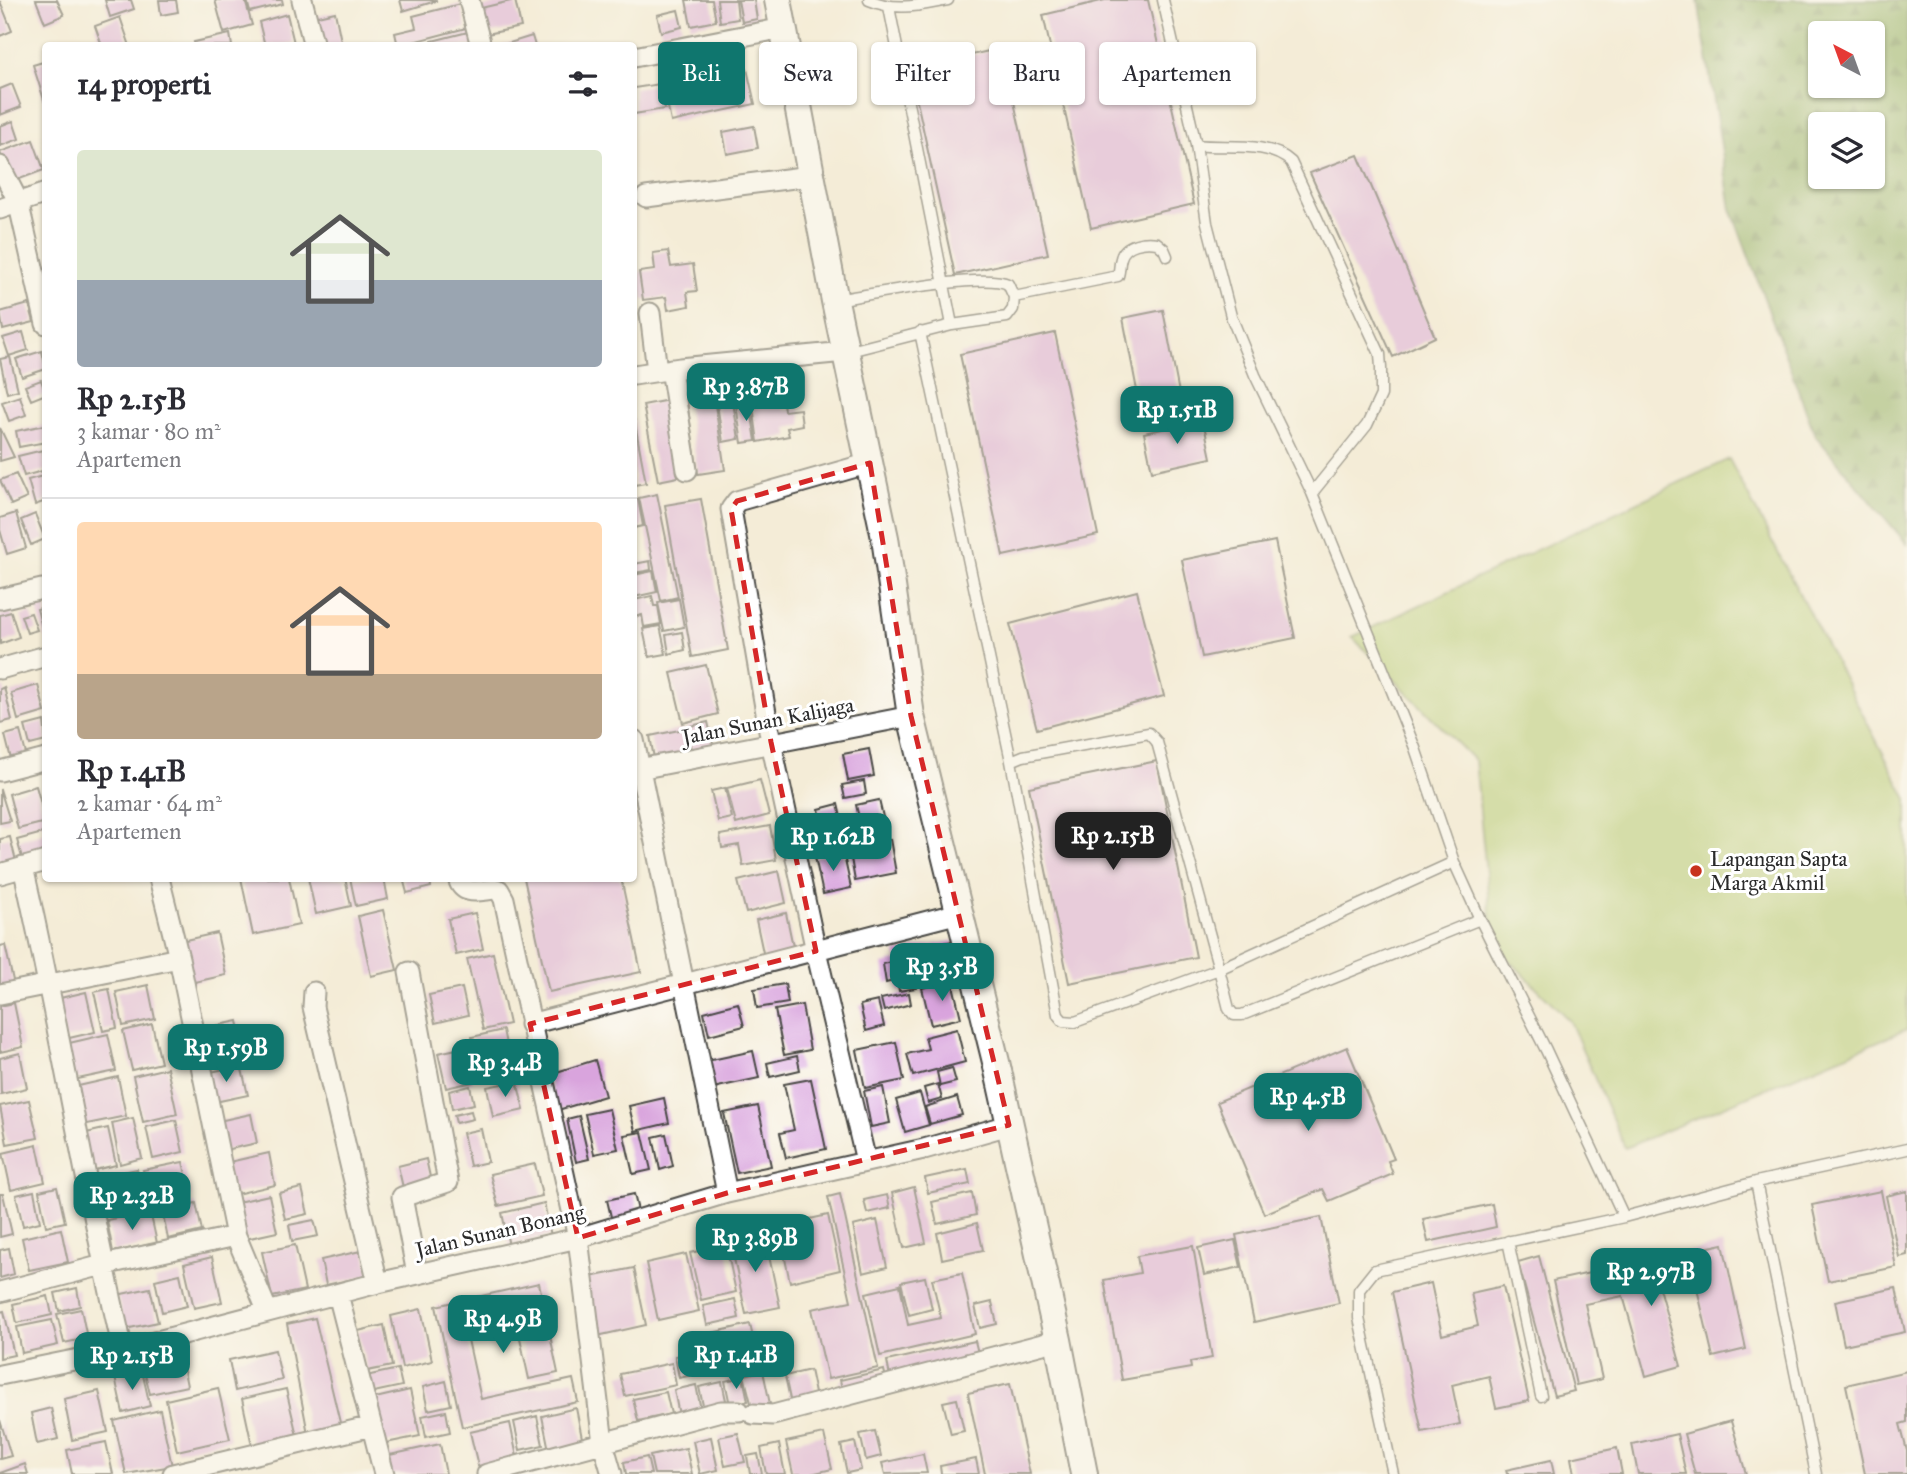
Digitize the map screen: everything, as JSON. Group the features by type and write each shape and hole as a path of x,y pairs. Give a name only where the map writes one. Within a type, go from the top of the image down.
{"main road":[{"path":"781,0 810,176 885,538 911,716 1009,1125 1058,1340 1084,1474"}],"street":[{"path":"302,0 313,42"},
{"path":"469,0 480,42"},
{"path":"637,56 784,28"},
{"path":"0,166 9,205 42,311"},
{"path":"646,197 810,176"},
{"path":"9,205 42,194"},
{"path":"650,313 687,470"},
{"path":"637,374 845,352"},
{"path":"866,1161 816,951 771,742 731,509 737,501 870,463"},
{"path":"0,599 42,589"},
{"path":"0,668 42,657"},
{"name":"Jalan Sunan Kalijaga","path":"637,769 911,716"},
{"path":"0,771 42,760"},
{"path":"637,773 685,985 727,1193"},
{"path":"0,874 42,861"},
{"path":"23,867 49,985 103,1265 123,1350"},
{"path":"160,882 179,958 236,1236 267,1310"},
{"path":"459,882 460,887 466,891 496,889 502,894 578,1238 603,1443 612,1474"},
{"path":"530,1024 959,913"},
{"path":"0,994 179,958"},
{"path":"409,972 448,1182 402,1197 417,1274"},
{"path":"314,992 313,1007 378,1283"},
{"name":"Jalan Sunan Bonang","path":"0,1375 123,1350 267,1310 578,1238 727,1193 924,1149 1009,1125"},
{"path":"0,1292 103,1265 236,1236"},
{"path":"338,1294 384,1474"},
{"path":"487,1474 721,1411 773,1415 1058,1340"},
{"path":"173,1474 372,1426"}],"lane":[{"path":"869,0 902,8 948,0"},
{"path":"1163,0 1196,145 1207,223 1231,316 1255,375 1312,493 1415,748 1454,862 1624,1217"},
{"path":"889,7 952,325"},
{"path":"1196,145 1279,152 1291,162 1380,354 1381,395 1367,425 1312,493"},
{"path":"1014,297 1118,276 1124,252 1138,244 1157,243 1167,256"},
{"path":"835,300 945,284 1002,280 1008,284 1014,297 1013,309 1007,317 952,325 845,352"},
{"path":"920,332 1011,761 1058,1015 1063,1021 1075,1022 1219,970 1454,862"},
{"path":"1011,761 1023,756 1149,733 1155,738 1229,1009 1234,1015 1242,1015 1480,919"},
{"path":"1392,1474 1359,1318 1359,1290 1375,1270 1624,1217 1756,1182 1907,1149"},
{"path":"1756,1182 1816,1474"},
{"path":"1508,1241 1541,1396"}],"highlighted area":[{"path":"870,463 911,716 1009,1125 727,1193 578,1238 530,1024 816,951 771,742 731,509 737,501"}],"green space":[{"path":"1698,0 1907,0 1907,544 1815,435 1731,209"},
{"name":"Lapangan Sapta Marga Akmil","path":"1729,459 1907,799 1907,1029 1625,1148 1570,1021 1493,944 1475,761 1352,637"}],"building":[{"path":"36,0 57,0 64,15 45,23"},
{"path":"105,0 131,0 134,9 110,17"},
{"path":"159,0 176,0 178,12 161,15"},
{"path":"215,0 245,0 252,25 224,33"},
{"path":"247,0 282,0 283,4 250,12"},
{"path":"400,0 436,0 436,1 403,11"},
{"path":"515,0 521,27 487,34 481,8"},
{"path":"686,0 712,0 716,21 691,26"},
{"path":"717,0 736,0 738,19 720,22"},
{"path":"738,0 754,0 757,19 742,22"},
{"path":"1105,0 1148,0 1157,42 1099,42 1099,105 1172,105 1194,204 1091,228 1063,105 1085,105 1085,42 1049,42 1043,15"},
{"path":"0,1 12,31 0,36"},
{"path":"460,4 466,28 413,42 397,42 395,33 416,28 413,16"},
{"path":"678,10 682,27 661,32 657,15"},
{"path":"335,12 341,42 318,42 313,17"},
{"path":"287,14 294,42 264,42 259,22"},
{"path":"120,17 129,42 101,42 95,26"},
{"path":"472,31 474,42 432,42"},
{"path":"230,34 231,42 194,42"},
{"path":"532,36 534,42 513,42"},
{"path":"989,51 989,105 1015,105 1048,254 955,275 918,105 975,105 975,54"},
{"path":"42,62 42,94 33,65"},
{"path":"745,69 755,104 671,122 668,105 745,105"},
{"path":"12,84 21,107 0,115 0,89"},
{"path":"658,84 658,105 664,105 665,109 637,114 637,88"},
{"path":"13,121 19,139 0,146 0,126"},
{"path":"754,126 758,148 727,154 723,132"},
{"path":"33,140 42,171 9,183 0,152"},
{"path":"1358,155 1435,337 1393,357 1310,173"},
{"path":"668,251 671,267 693,264 697,291 687,292 689,306 668,310 666,297 643,300 639,272 655,270 653,253"},
{"path":"29,304 34,322 3,330 0,312"},
{"path":"1163,310 1180,398 1140,406 1123,318"},
{"path":"23,332 28,350 9,356 3,338"},
{"path":"1055,333 1098,535 1003,556 960,354"},
{"path":"42,351 42,370 22,377 16,359"},
{"path":"10,357 18,390 7,393 0,359"},
{"path":"41,380 42,396 31,400 25,386"},
{"path":"731,390 739,439 723,442 715,392"},
{"path":"713,392 725,470 698,474 686,396"},
{"path":"20,396 26,415 9,421 2,402"},
{"path":"669,400 683,476 658,481 643,405"},
{"path":"783,402 784,411 800,409 802,425 787,428 789,436 758,442 753,406"},
{"path":"750,403 756,441 742,443 736,405"},
{"path":"1203,420 1211,458 1152,471 1144,433"},
{"path":"42,426 42,443 19,447 16,431"},
{"path":"0,428 14,457 0,461"},
{"path":"637,434 646,483 637,484"},
{"path":"42,450 42,471 24,476 18,456"},
{"path":"16,474 27,498 11,505 0,480"},
{"path":"42,476 42,502 35,505 28,480"},
{"path":"657,494 678,597 661,601 639,498"},
{"path":"637,499 638,499 643,526 637,527"},
{"path":"701,499 728,650 692,657 665,505"},
{"path":"16,513 26,548 7,554 0,530 0,518"},
{"path":"35,514 42,532 42,540 31,545 21,520"},
{"path":"1275,541 1295,638 1202,657 1182,560"},
{"path":"650,561 651,570 637,572 637,563"},
{"path":"653,571 657,592 637,596 637,574"},
{"path":"1137,591 1164,696 1037,729 1010,624"},
{"path":"652,596 654,606 658,606 661,624 644,627 642,615 637,616 637,599"},
{"path":"679,599 684,627 664,631 658,603"},
{"path":"42,608 42,627 37,609"},
{"path":"11,612 19,637 0,644 0,615"},
{"path":"31,613 37,630 27,633 21,616"},
{"path":"660,626 666,654 649,657 643,629"},
{"path":"682,632 685,650 669,654 666,635"},
{"path":"706,665 718,714 683,723 671,673"},
{"path":"38,685 42,713 18,720 11,693"},
{"path":"4,687 12,720 0,723 0,689"},
{"path":"42,722 42,742 30,745 25,726"},
{"path":"708,722 715,753 693,758 686,727"},
{"path":"684,729 690,757 655,764 650,736"},
{"path":"20,731 26,754 11,759 5,735"},
{"path":"869,749 874,776 848,781 843,754"},
{"path":"1157,761 1196,957 1069,983 1029,787"},
{"path":"760,780 769,815 736,824 727,788"},
{"path":"864,781 866,794 845,798 842,785"},
{"path":"36,786 42,808 42,823 18,829 9,794"},
{"path":"725,788 732,818 718,821 711,791"},
{"path":"0,789 10,821 0,823"},
{"path":"879,800 887,834 828,848 819,809 838,804 843,826 860,822 856,805"},
{"path":"770,826 776,860 743,866 739,845 722,848 720,835"},
{"path":"42,833 42,856 23,861 17,840"},
{"path":"10,837 16,861 0,866 0,839"},
{"path":"890,839 896,873 855,881 849,847"},
{"path":"843,851 851,888 823,894 815,857"},
{"path":"779,871 786,903 746,913 738,881"},
{"path":"242,882 290,882 299,925 253,935"},
{"path":"309,882 346,882 351,906 316,914"},
{"path":"351,882 385,882 388,899 356,906"},
{"path":"404,882 430,882 431,887 407,893"},
{"path":"525,882 622,882 641,972 549,992"},
{"path":"383,910 397,970 371,976 358,916"},
{"path":"475,913 483,949 456,955 448,919"},
{"path":"786,913 795,956 765,962 756,920"},
{"path":"217,933 226,975 190,983 181,941"},
{"path":"953,941 958,972 914,980 916,988 899,991 897,980 886,983 883,964 897,961 896,952"},
{"path":"5,945 14,985 0,989 0,946"},
{"path":"493,953 509,1024 483,1030 467,959"},
{"path":"952,981 961,1018 931,1025 922,988"},
{"path":"785,984 788,1003 757,1008 754,989"},
{"path":"148,985 155,1019 123,1026 116,992"},
{"path":"462,988 468,1015 435,1023 429,995"},
{"path":"109,989 117,1028 103,1031 94,992"},
{"path":"86,992 95,1032 65,1039 56,999"},
{"path":"909,993 911,1004 884,1011 881,999"},
{"path":"878,1001 884,1026 866,1031 860,1005"},
{"path":"14,1003 23,1047 0,1052 0,1006"},
{"path":"738,1003 744,1026 709,1035 704,1012"},
{"path":"802,1005 810,1050 784,1055 775,1010"},
{"path":"238,1021 245,1053 212,1060 205,1028"},
{"path":"152,1024 161,1063 132,1070 123,1031"},
{"path":"957,1029 965,1062 913,1076 907,1054 928,1049 925,1037"},
{"path":"503,1030 510,1063 479,1070 472,1037"},
{"path":"108,1034 116,1071 73,1080 65,1044"},
{"path":"896,1042 904,1080 865,1088 857,1050"},
{"path":"466,1047 473,1082 446,1088 438,1053"},
{"path":"1347,1047 1394,1159 1388,1161 1393,1174 1329,1201 1323,1189 1264,1214 1217,1102"},
{"path":"753,1051 759,1078 713,1088 707,1061"},
{"path":"20,1053 27,1088 1,1094 0,1058"},
{"path":"797,1056 800,1070 770,1077 767,1063"},
{"path":"595,1060 605,1096 558,1110 547,1075"},
{"path":"241,1065 248,1095 210,1103 203,1074"},
{"path":"167,1068 177,1114 143,1122 133,1076"},
{"path":"952,1068 956,1082 940,1086 937,1072"},
{"path":"118,1077 126,1116 82,1125 74,1087"},
{"path":"811,1079 826,1149 786,1158 780,1133 794,1130 784,1084"},
{"path":"517,1081 524,1110 493,1117 487,1087"},
{"path":"938,1084 942,1099 928,1103 924,1088"},
{"path":"470,1086 474,1104 452,1109 449,1091"},
{"path":"883,1087 890,1123 871,1127 864,1091"},
{"path":"920,1093 929,1125 905,1132 896,1100"},
{"path":"957,1097 962,1115 930,1124 925,1107"},
{"path":"664,1098 669,1123 635,1131 629,1106"},
{"path":"29,1100 38,1138 7,1144 0,1106"},
{"path":"758,1106 771,1166 737,1173 724,1113"},
{"path":"609,1109 618,1149 594,1154 585,1114"},
{"path":"471,1111 473,1119 456,1123 454,1115"},
{"path":"251,1114 257,1143 221,1151 214,1122"},
{"path":"579,1116 589,1159 576,1162 567,1119"},
{"path":"133,1118 142,1158 120,1164 112,1123"},
{"path":"176,1120 183,1152 153,1159 146,1127"},
{"path":"108,1128 116,1165 90,1171 82,1134"},
{"path":"481,1129 488,1162 470,1166 463,1133"},
{"path":"642,1132 651,1170 633,1174 624,1135"},
{"path":"666,1134 673,1166 660,1170 653,1137"},
{"path":"37,1145 45,1182 11,1190 3,1153"},
{"path":"269,1153 275,1185 232,1195 225,1163"},
{"path":"426,1159 432,1186 404,1192 398,1166"},
{"path":"183,1162 191,1196 151,1204 143,1170"},
{"path":"535,1164 542,1196 498,1206 490,1174"},
{"path":"137,1169 145,1207 103,1216 94,1178"},
{"path":"967,1169 970,1184 928,1193 925,1178"},
{"path":"57,1187 65,1222 46,1226 39,1191"},
{"path":"914,1187 926,1243 904,1248 892,1193"},
{"path":"302,1188 308,1214 285,1219 279,1193"},
{"path":"34,1191 40,1222 23,1226 16,1195"},
{"path":"1881,1191 1896,1267 1828,1281 1812,1205"},
{"path":"1907,1191 1907,1255 1899,1257 1886,1196"},
{"path":"972,1193 976,1215 937,1224 932,1202"},
{"path":"0,1194 3,1194 12,1234 0,1237"},
{"path":"634,1194 639,1215 612,1221 607,1200"},
{"path":"840,1194 878,1368 828,1379 812,1309 851,1301 828,1197"},
{"path":"269,1195 277,1232 241,1240 233,1203"},
{"path":"887,1195 890,1208 867,1213 864,1200"},
{"path":"196,1203 202,1231 168,1239 162,1210"},
{"path":"544,1203 551,1236 509,1246 502,1213"},
{"path":"1492,1204 1496,1227 1428,1242 1423,1219"},
{"path":"150,1211 157,1243 113,1252 107,1220"},
{"path":"828,1215 840,1270 790,1282 778,1226"},
{"path":"1321,1217 1339,1303 1254,1322 1236,1235"},
{"path":"314,1220 318,1236 292,1241 289,1225"},
{"path":"877,1220 887,1267 863,1273 853,1226"},
{"path":"977,1223 983,1250 942,1259 937,1233"},
{"path":"61,1229 68,1262 29,1270 22,1238"},
{"path":"764,1233 780,1307 746,1314 730,1240"},
{"path":"1235,1240 1241,1267 1204,1275 1198,1248"},
{"path":"1723,1244 1746,1349 1713,1357 1695,1280 1659,1288 1681,1366 1646,1376 1623,1296 1585,1304 1602,1379 1576,1385 1553,1281"},
{"path":"295,1245 305,1290 272,1297 262,1252"},
{"path":"726,1245 736,1292 701,1300 690,1253"},
{"path":"1193,1246 1212,1358 1190,1362 1191,1368 1122,1380 1104,1280 1140,1273 1137,1256"},
{"path":"9,1248 14,1274 0,1278 0,1250"},
{"path":"365,1250 370,1275 326,1285 321,1260"},
{"path":"686,1254 699,1311 658,1320 646,1263"},
{"path":"1539,1256 1574,1391 1554,1396 1518,1262"},
{"path":"212,1257 222,1302 194,1308 184,1264"},
{"path":"634,1268 646,1325 597,1336 585,1278"},
{"path":"962,1273 975,1334 880,1356 866,1293 900,1285 908,1325 941,1318 932,1279"},
{"path":"180,1274 187,1306 162,1312 155,1280"},
{"path":"925,1277 932,1309 909,1315 901,1282"},
{"path":"539,1283 558,1373 529,1379 515,1315 465,1326 481,1399 573,1379 578,1402 462,1427 436,1306"},
{"path":"1431,1283 1442,1335 1478,1326 1471,1293 1503,1286 1529,1401 1496,1408 1489,1376 1452,1385 1460,1424 1422,1432 1392,1292"},
{"path":"77,1288 80,1306 59,1311 55,1293"},
{"path":"150,1288 158,1322 125,1329 117,1295"},
{"path":"1896,1288 1905,1332 1844,1345 1835,1301"},
{"path":"48,1296 52,1315 17,1323 13,1304"},
{"path":"735,1299 739,1318 707,1325 703,1306"},
{"path":"992,1302 997,1324 980,1328 975,1306"},
{"path":"81,1309 87,1338 64,1343 57,1314"},
{"path":"421,1309 432,1361 402,1368 391,1316"},
{"path":"4,1311 14,1355 0,1358 0,1312"},
{"path":"315,1318 342,1431 309,1439 287,1324"},
{"path":"52,1320 58,1345 22,1353 17,1327"},
{"path":"750,1324 759,1366 716,1375 707,1334"},
{"path":"384,1325 392,1366 367,1371 358,1331"},
{"path":"975,1341 979,1357 890,1377 887,1361"},
{"path":"275,1350 282,1380 235,1391 229,1360"},
{"path":"704,1350 709,1371 679,1378 675,1356"},
{"path":"181,1356 187,1386 150,1394 143,1365"},
{"path":"672,1363 676,1385 625,1396 620,1374"},
{"path":"398,1369 402,1386 369,1393 366,1376"},
{"path":"810,1370 816,1398 791,1404 785,1376"},
{"path":"884,1370 887,1383 843,1393 840,1380"},
{"path":"142,1371 150,1406 123,1413 115,1377"},
{"path":"763,1371 770,1404 752,1407 744,1375"},
{"path":"1907,1371 1907,1422 1900,1424 1907,1451 1907,1474 1865,1474 1846,1385"},
{"path":"743,1377 748,1401 730,1405 725,1381"},
{"path":"446,1381 451,1405 428,1410 423,1387"},
{"path":"722,1382 727,1405 704,1410 699,1387"},
{"path":"1010,1384 1030,1474 985,1474 968,1393"},
{"path":"696,1385 701,1410 679,1415 674,1390"},
{"path":"218,1388 230,1439 177,1451 166,1400"},
{"path":"286,1389 298,1440 253,1450 242,1399"},
{"path":"410,1390 420,1436 381,1444 371,1399"},
{"path":"99,1391 108,1432 72,1440 64,1399"},
{"path":"666,1392 671,1414 638,1421 633,1399"},
{"path":"957,1399 964,1431 951,1434 943,1402"},
{"path":"51,1408 58,1439 37,1444 31,1413"},
{"path":"576,1408 583,1443 549,1450 542,1416"},
{"path":"160,1410 172,1466 126,1474 114,1421"},
{"path":"446,1411 450,1432 426,1437 422,1416"},
{"path":"537,1416 543,1445 520,1450 514,1422"},
{"path":"0,1420 11,1456 0,1459"},
{"path":"1731,1421 1746,1474 1695,1474 1684,1434"},
{"path":"510,1423 517,1457 478,1466 470,1432"},
{"path":"875,1431 881,1456 866,1460 860,1434"},
{"path":"738,1433 745,1462 725,1466 719,1437"},
{"path":"824,1434 832,1469 811,1474 793,1474 786,1442"},
{"path":"1677,1434 1686,1474 1638,1474 1632,1444"},
{"path":"711,1437 718,1470 700,1474 693,1441"},
{"path":"106,1442 113,1474 72,1474 67,1450"},
{"path":"855,1442 861,1470 847,1473 841,1445"},
{"path":"440,1444 446,1474 389,1474 385,1456"},
{"path":"779,1444 785,1474 766,1474 761,1448"},
{"path":"686,1448 692,1474 654,1474 650,1456"},
{"path":"1617,1448 1622,1474 1574,1474 1571,1458"},
{"path":"758,1454 762,1474 750,1474 747,1456"},
{"path":"923,1454 927,1473 885,1474 882,1463"},
{"path":"647,1457 651,1474 626,1474 624,1462"},
{"path":"976,1459 979,1474 941,1474 940,1466"},
{"path":"1551,1460 1554,1474 1507,1474 1506,1470"},
{"path":"25,1464 28,1474 0,1474 0,1473"}],"place":[{"name":"Lapangan Sapta Marga Akmil","path":"1696,871"}]}
